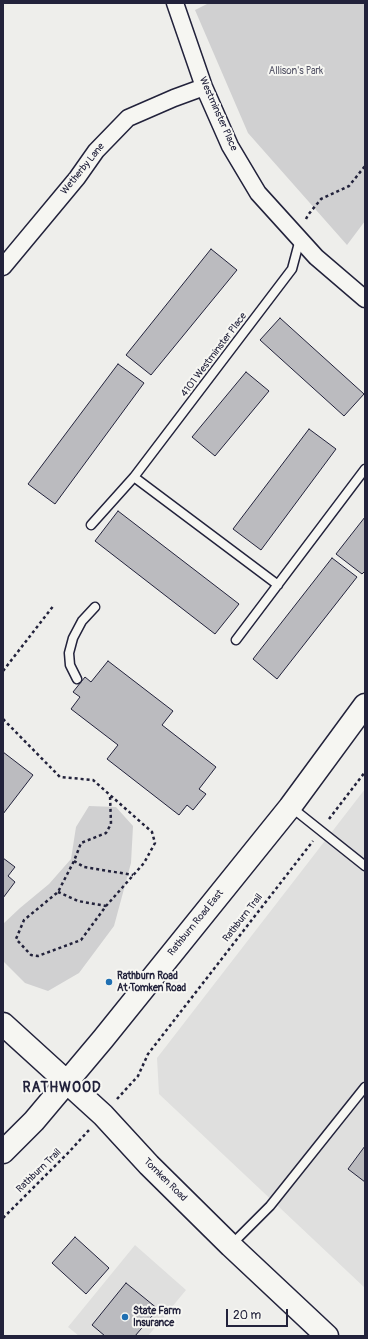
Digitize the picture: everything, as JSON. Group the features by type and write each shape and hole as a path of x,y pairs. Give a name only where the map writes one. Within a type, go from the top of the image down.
{"street":[{"name":"Westminster Place","path":"174,3 204,87 230,146 258,193 316,257 363,294"},
{"name":"Wetherby Lane","path":"3,267 77,178 96,150 128,118 204,87"},
{"name":"Rathburn Road East","path":"3,1152 34,1121 67,1082 290,807 365,705"},
{"name":"Tomken Road","path":"3,1024 103,1115 149,1165 231,1246 327,1336"}],"lane":[{"name":"4101 Westminster Place","path":"92,525 134,477 292,269 300,239"},
{"path":"236,640 365,469"},
{"path":"134,477 278,585"},
{"path":"77,679 70,665 69,653 73,638 82,621 95,607"},
{"path":"290,807 365,866"},
{"path":"231,1246 275,1201 365,1087"}],"path":[{"path":"300,239 308,215 321,199 349,186 365,166"},
{"path":"3,671 54,605"},
{"path":"3,719 60,777 93,780 152,832 155,842 144,863 106,906 81,940 38,956 31,955 16,939 24,920 58,892 74,862 80,843 106,833 111,824 110,795"},
{"name":"Rathburn Trail","path":"138,1076 148,1054 365,772"},
{"path":"74,862 84,867 133,875"},
{"path":"58,892 78,901 106,906"},
{"name":"Rathburn Trail","path":"3,1218 69,1152"}],"shaded area":[{"path":"365,789 365,1288 159,1094 157,1058"},
{"path":"135,1245 186,1290 148,1336 79,1336 68,1327"}],"green space":[{"name":"Allison's Park","path":"209,3 365,3 365,221 347,245 248,133 195,10"},
{"path":"89,806 116,807 133,826 131,863 114,926 79,973 48,991 25,983 3,961 3,924 49,884 71,859 76,827"}],"building":[{"path":"211,249 237,270 151,375 126,355"},
{"path":"280,318 364,394 344,416 260,340"},
{"path":"118,364 144,383 55,504 28,484"},
{"path":"246,372 269,391 215,456 192,437"},
{"path":"309,429 336,449 261,550 233,529"},
{"path":"118,511 239,604 215,634 95,541"},
{"path":"365,517 365,571 362,574 336,554"},
{"path":"332,558 357,577 277,679 253,659"},
{"path":"108,661 173,711 162,725 216,767 199,789 206,794 193,810 187,805 179,815 107,759 118,745 71,709 80,697 73,692 85,677 91,682"},
{"path":"3,752 33,775 3,814"},
{"path":"3,858 15,867 8,876 15,882 3,898"},
{"path":"365,1146 365,1182 348,1169"},
{"path":"75,1237 109,1268 86,1294 52,1263"},
{"name":"State Farm Insurance","path":"126,1283 158,1309 135,1336 105,1336 92,1325"}],"place":[{"name":"Rathburn Road At Tomken Road","path":"109,982"},
{"name":"State Farm Insurance","path":"125,1317"}],"district":[{"name":"RATHWOOD","path":"62,1088"}]}
